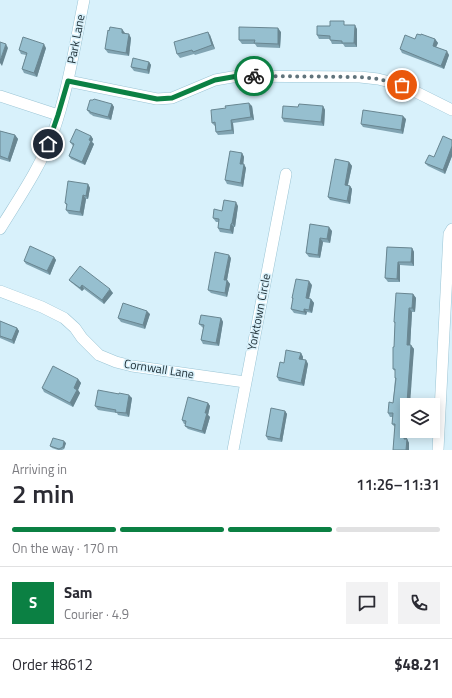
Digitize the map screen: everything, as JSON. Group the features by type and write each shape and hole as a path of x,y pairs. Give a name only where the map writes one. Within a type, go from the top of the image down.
{"street":[{"name":"Park Lane","path":"0,229 44,155 53,133 68,81 84,0"},
{"path":"68,81 157,99 172,98 215,80 238,76 360,77 378,79 402,85 452,110"},
{"path":"0,96 58,115"},
{"name":"Yorktown Circle","path":"233,450 286,174"},
{"path":"438,450 449,234 452,229"},
{"name":"Cornwall Lane","path":"0,291 42,307 64,318 99,355 116,362 132,366 246,382"}],"building":[{"path":"330,21 344,21 344,25 355,25 354,43 342,43 342,41 330,40 330,36 317,35 317,26 330,26"},
{"path":"110,27 122,29 122,33 129,34 126,53 105,49 108,30 109,31"},
{"path":"239,27 278,28 278,44 254,43 255,40 239,40"},
{"path":"208,32 212,45 193,52 192,50 177,54 174,42"},
{"path":"417,34 435,39 433,46 447,51 441,66 400,49 405,35 415,39"},
{"path":"23,37 44,44 34,73 22,69 27,53 19,50"},
{"path":"0,42 6,44 0,61"},
{"path":"133,58 149,62 147,70 131,67"},
{"path":"94,99 112,104 108,117 87,110 90,100"},
{"path":"249,103 251,117 231,120 232,130 216,132 215,122 212,123 211,110 226,108 225,106"},
{"path":"299,104 323,106 321,122 282,118 283,106 298,107"},
{"path":"363,110 403,116 401,130 361,124"},
{"path":"76,129 91,136 89,140 91,141 82,162 69,156 74,144 70,142"},
{"path":"0,131 15,135 8,159 0,156"},
{"path":"443,136 452,140 452,146 443,170 425,163 429,155 434,157"},
{"path":"230,151 242,153 240,164 244,164 241,183 225,180"},
{"path":"335,159 349,162 345,185 350,186 347,201 328,197"},
{"path":"68,181 88,184 86,196 83,195 80,212 66,210 67,204 65,203"},
{"path":"224,200 236,202 230,230 218,228 219,219 213,218 214,209 222,211"},
{"path":"310,224 329,227 327,239 320,238 318,255 306,253"},
{"path":"30,246 54,257 47,271 24,261"},
{"path":"387,247 412,248 411,262 398,262 397,279 385,278"},
{"path":"215,252 229,255 224,280 227,280 225,293 208,290"},
{"path":"80,266 110,289 102,300 82,285 80,288 69,280"},
{"path":"296,279 309,281 306,298 311,299 309,310 304,309 304,312 291,309"},
{"path":"396,293 413,294 412,308 409,308 407,345 411,345 407,398 400,398 400,438 407,439 406,450 393,450 395,424 392,424 393,413 388,413 389,402 393,403 396,378 395,369 393,369"},
{"path":"123,303 147,311 143,325 118,318"},
{"path":"201,315 221,318 216,343 201,340 204,325 199,324"},
{"path":"0,321 17,328 12,340 0,336"},
{"path":"286,350 301,353 299,359 306,360 301,383 277,377 280,362 284,363"},
{"path":"53,366 78,379 74,388 77,390 70,403 42,388"},
{"path":"98,390 129,395 126,413 115,412 116,410 95,406"},
{"path":"188,397 208,403 202,431 185,426 186,421 182,420"},
{"path":"271,408 285,411 280,439 266,436"},
{"path":"53,438 64,441 63,447 59,449 50,446"}],"way so far":[{"path":"254,76 360,77 378,79 402,85"}],"route":[{"path":"48,144 53,133 68,81 157,99 172,98 215,80 238,76 254,76"}]}
